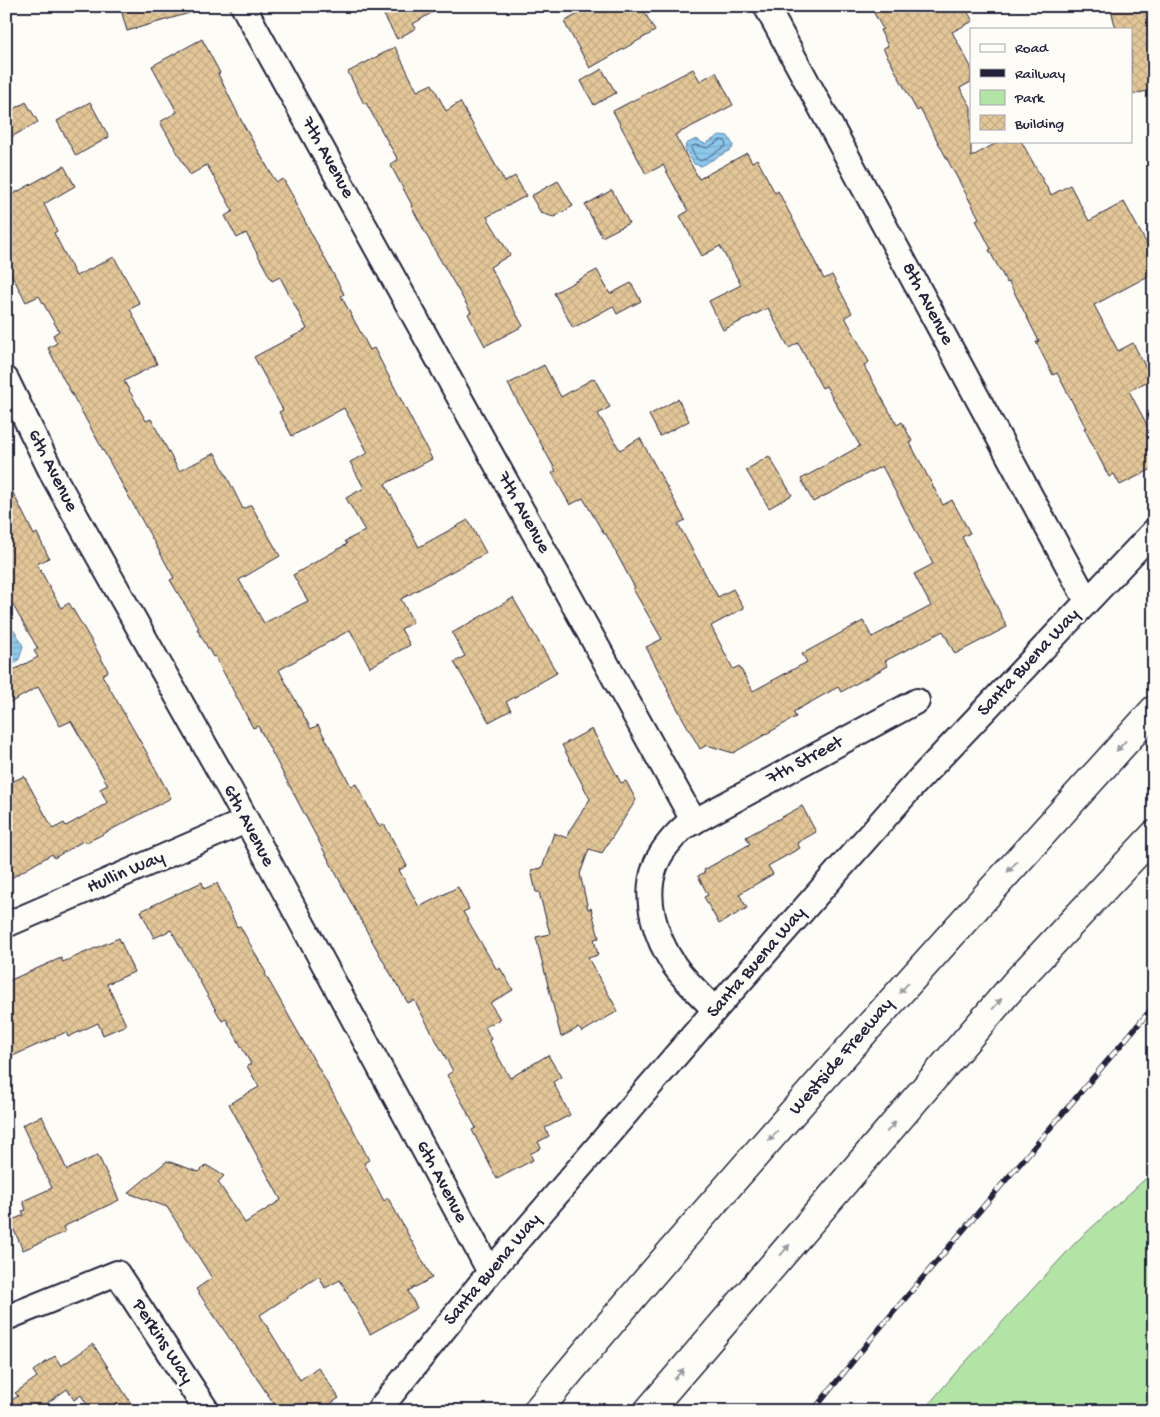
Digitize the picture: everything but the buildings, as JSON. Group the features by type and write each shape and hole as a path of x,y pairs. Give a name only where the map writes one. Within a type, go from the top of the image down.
{"highway":[{"name":"Westside Freeway","path":"537,1411 638,1289 904,987 1154,710"},
{"path":"648,1411 1017,981 1154,835"}],"street":[{"name":"7th Avenue","path":"244,6 694,822"},
{"name":"8th Avenue","path":"766,6 1087,601"},
{"name":"6th Avenue","path":"6,380 55,479 246,821 490,1272"},
{"name":"Santa Buena Way","path":"378,1411 490,1272 715,1010 909,790 1154,531"},
{"name":"7th Street","path":"694,822 917,701"},
{"name":"Hullin Way","path":"6,925 246,821"},
{"path":"694,822 677,834 665,848 654,867 650,889 651,912 660,941 674,966 715,1010"},
{"name":"Perkins Way","path":"6,1318 116,1273 207,1411"}],"green space":[{"path":"1154,1171 1154,1403 1145,1411 923,1411 958,1370 1077,1241"}],"water":[{"path":"720,135 728,136 733,145 732,149 701,166 694,164 685,149 686,144 696,139 705,144"},
{"path":"6,628 15,631 23,646 17,661 9,667 6,666"}],"railway":[{"path":"813,1411 874,1335 1154,1006"}]}
